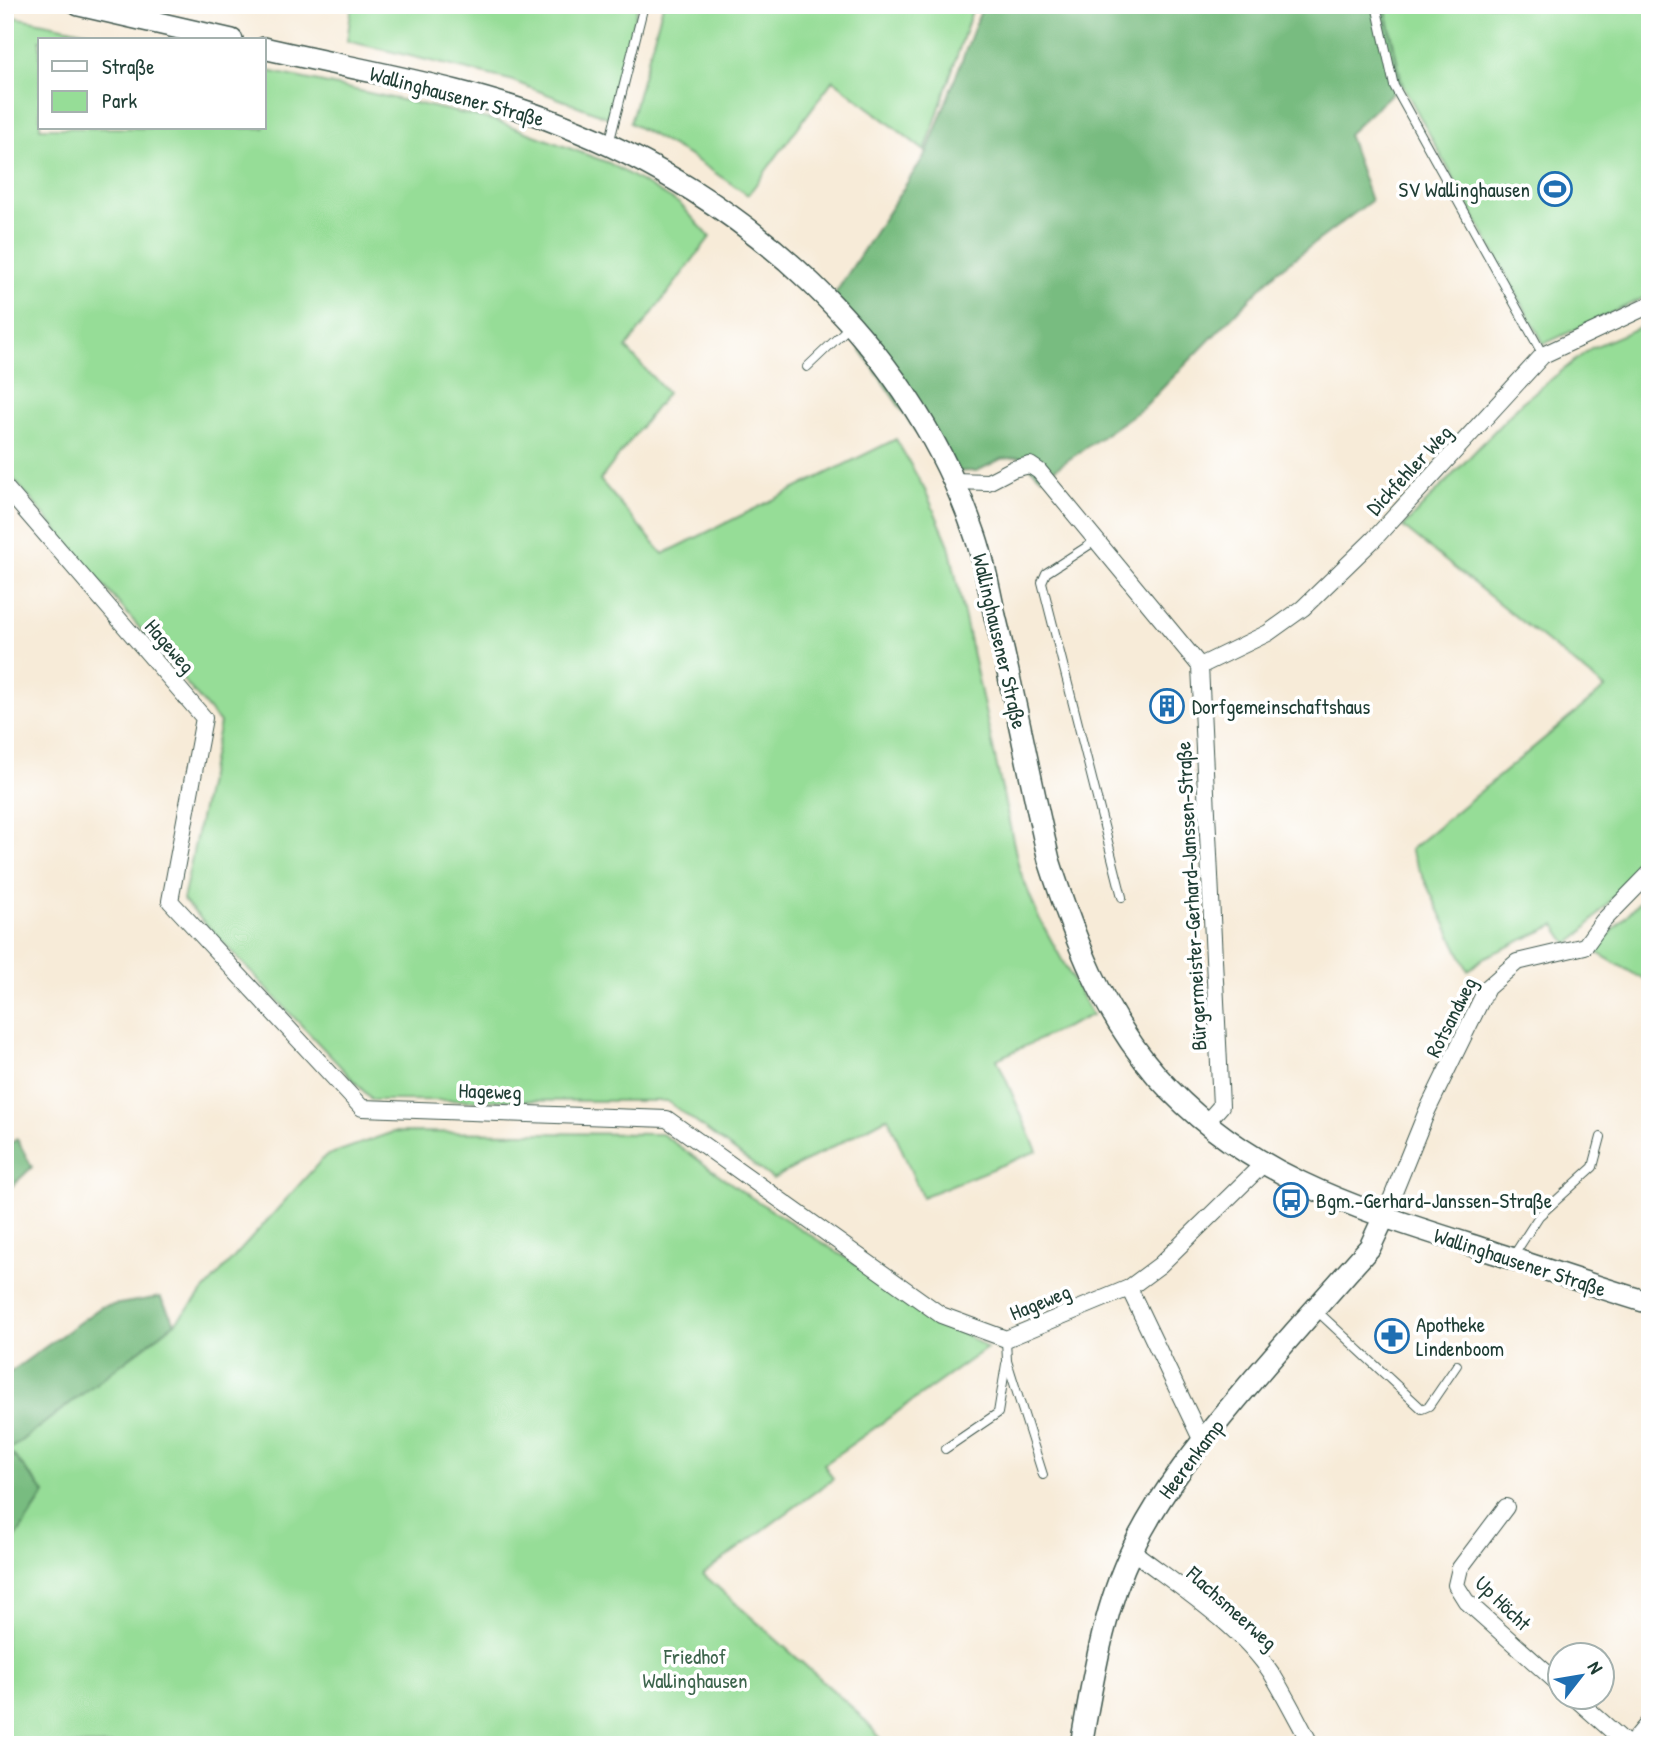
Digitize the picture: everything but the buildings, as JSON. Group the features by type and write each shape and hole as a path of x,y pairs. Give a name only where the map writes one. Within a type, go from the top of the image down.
{"street":[{"path":"79,5 223,38"},
{"name":"Wallinghausener Straße","path":"266,48 496,102 558,122 609,144 711,201 780,254 851,325 880,359 954,481 975,534 1049,860 1077,945 1122,1029 1157,1076 1205,1124 1263,1164 1303,1186 1384,1217 1650,1303"},
{"name":"Dickfehler Weg","path":"1200,666 1268,633 1303,608 1374,539 1543,355 1650,305"},
{"path":"954,481 988,482 1013,469 1030,465 1039,471 1200,666"},
{"name":"Hageweg","path":"5,487 204,718 170,901 362,1108 667,1119 941,1315 1006,1339 1129,1288 1160,1265 1263,1164"},
{"name":"Bürgermeister-Gerhard-Janssen-Straße","path":"1200,666 1221,1106 1205,1124"},
{"name":"Rotsandweg","path":"1384,1217 1427,1111 1487,988 1517,962 1585,946 1603,921 1650,873"},
{"name":"Heerenkamp","path":"1081,1745 1105,1631 1132,1550 1174,1477 1315,1308 1370,1247 1384,1217"},
{"path":"1129,1288 1202,1441"},
{"name":"Up Höcht","path":"1506,1507 1460,1568 1456,1585 1466,1601 1546,1672"},
{"name":"Flachsmeerweg","path":"1132,1550 1201,1604 1252,1650 1271,1674 1311,1745"},
{"path":"1591,1712 1629,1745 1650,1721"}],"lane":[{"path":"609,144 644,5"},
{"path":"1376,5 1394,86 1543,355"},
{"path":"807,367 851,325"},
{"path":"1097,540 1046,573 1042,582 1122,897"},
{"path":"1511,1258 1539,1216 1593,1167 1601,1137"},
{"path":"1315,1308 1422,1409 1429,1406 1457,1365"},
{"path":"945,1449 993,1420 998,1413 1007,1361 1006,1339"},
{"path":"1007,1361 1043,1475"}],"green space":[{"path":"352,5 638,5 609,118 510,80 347,41"},
{"path":"663,5 974,5 925,151 833,80 748,195 690,156 630,123"},
{"path":"983,5 1385,5 1402,84 1348,134 1371,201 1276,272 1143,408 1042,478 1019,457 1001,459 977,471 944,472 829,303 927,152"},
{"name":"SV Wallinghausen","path":"1385,5 1650,5 1650,295 1544,344 1402,84"},
{"path":"5,15 116,38 38,38 38,130 266,130 266,70 497,121 609,163 680,204 710,237 626,348 667,393 600,480 663,554 896,439 926,492 949,545 1019,868 1038,916 1092,1015 997,1059 1037,1151 922,1197 888,1117 773,1179 667,1101 372,1100 183,900 220,723 5,469"},
{"path":"1650,323 1650,856 1578,937 1568,944 1555,925 1483,958 1468,971 1410,850 1605,688 1403,527 1521,403 1591,348"},
{"path":"1650,890 1650,983 1594,951"},
{"name":"Friedhof Wallinghausen","path":"393,1132 662,1134 746,1194 987,1348 824,1464 833,1479 703,1574 855,1710 887,1745 5,1745 5,1554 45,1493 8,1450 175,1323 325,1156"},
{"path":"17,1139 32,1167 5,1193 5,1147"},
{"path":"160,1297 175,1323 9,1450 45,1493 5,1554 5,1376 101,1307"}],"place":[{"name":"SV Wallinghausen","path":"1555,189"},
{"name":"Dorfgemeinschaftshaus","path":"1167,706"},
{"name":"Bgm.-Gerhard-Janssen-Straße","path":"1291,1200"},
{"name":"Apotheke Lindenboom","path":"1392,1336"}]}
